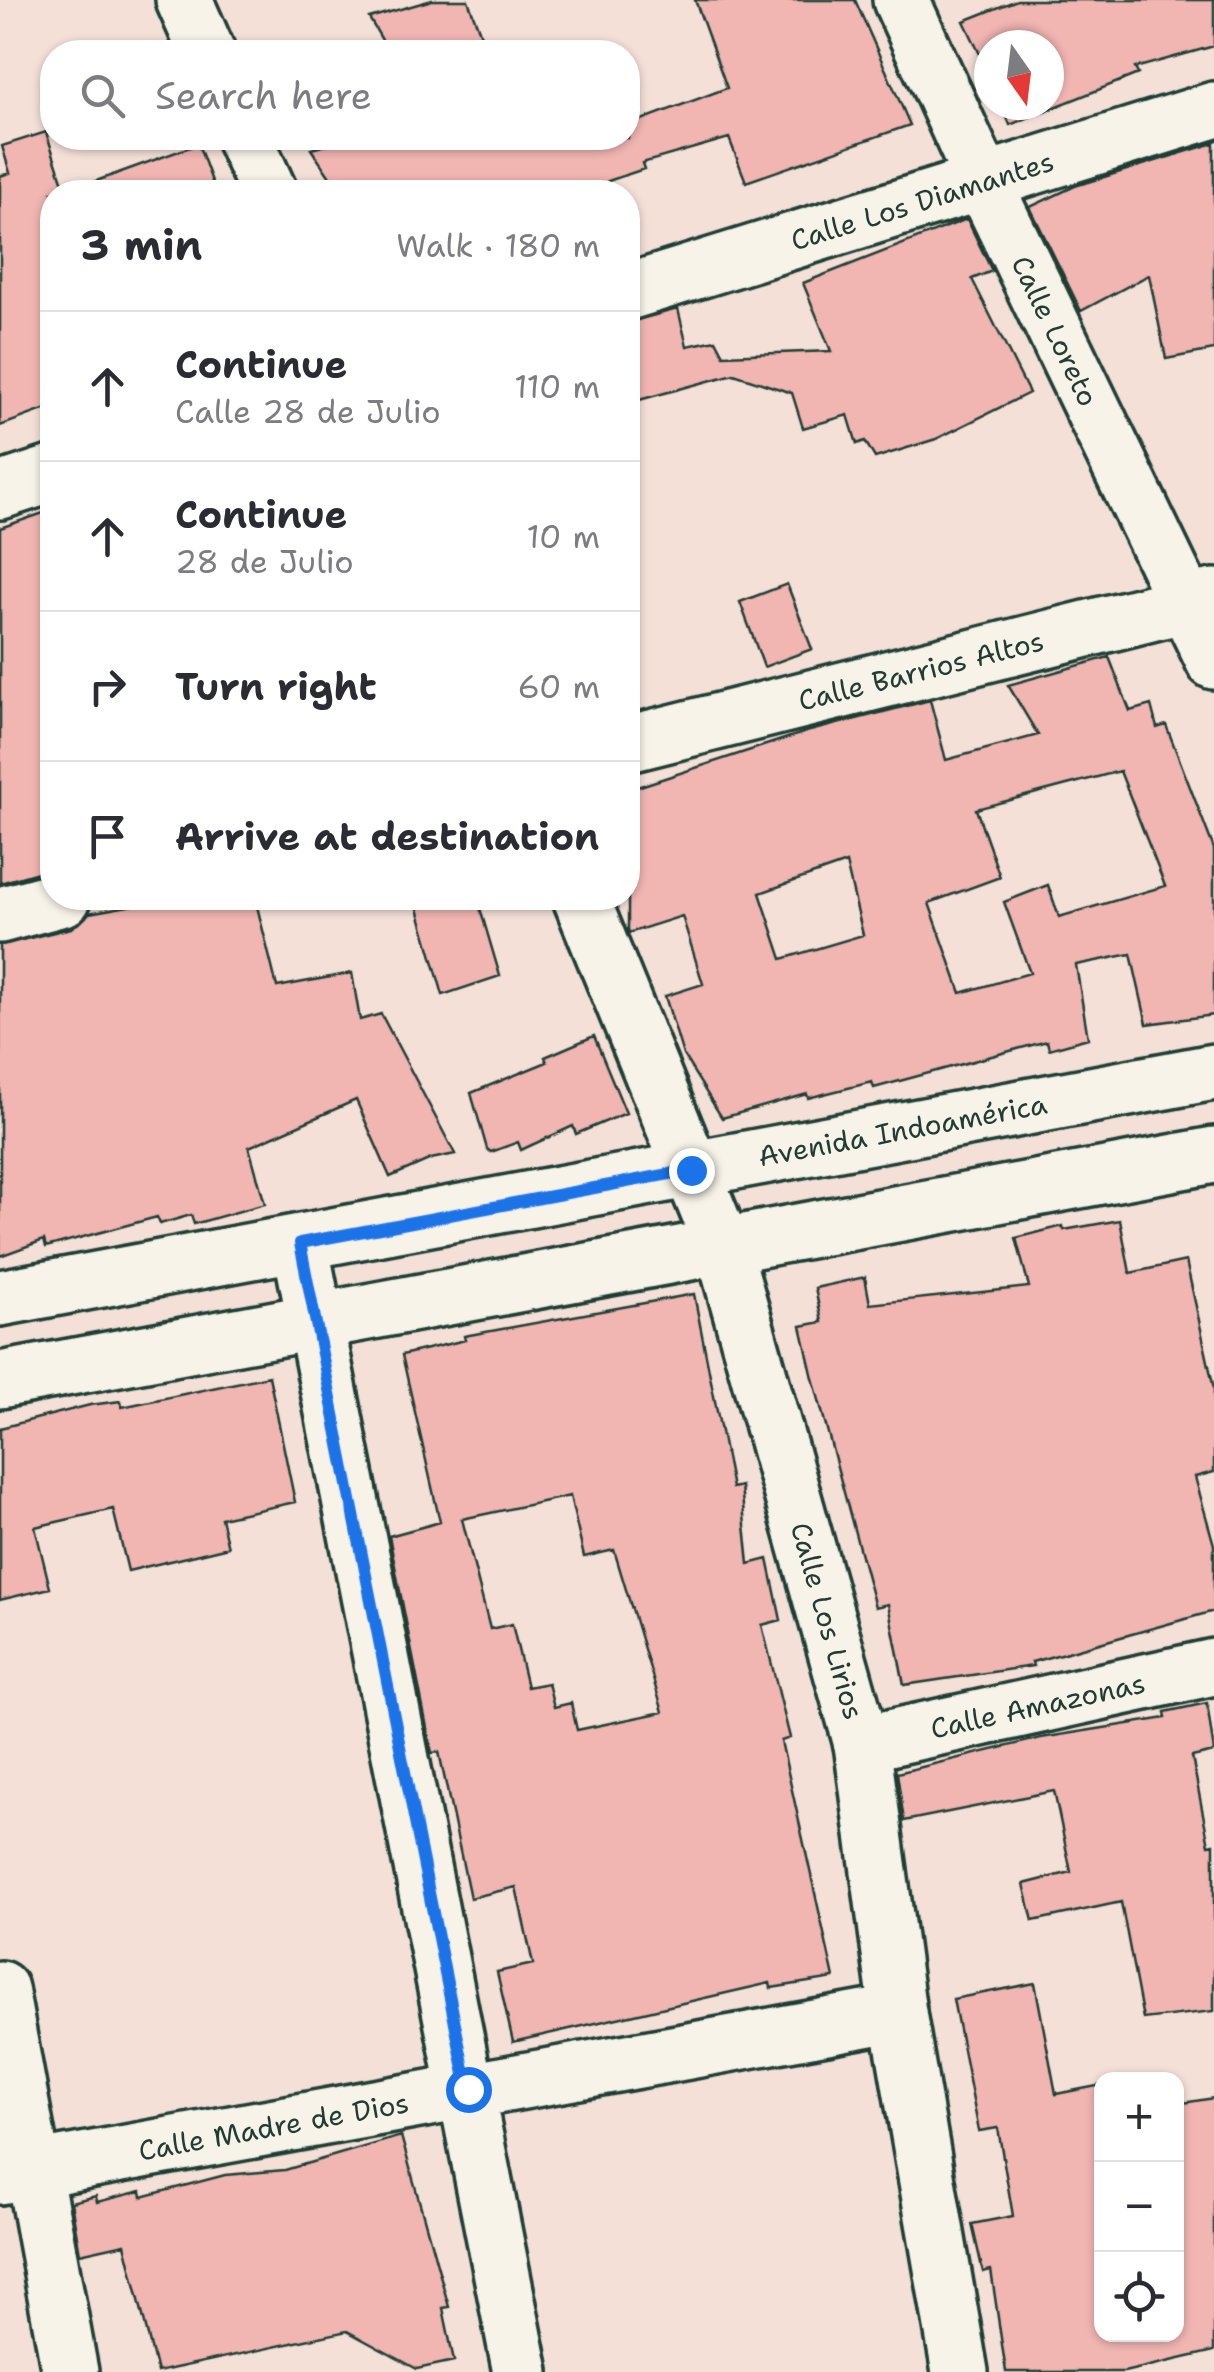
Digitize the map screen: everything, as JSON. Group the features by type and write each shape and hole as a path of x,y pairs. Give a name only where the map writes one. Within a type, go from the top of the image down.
{"street":[{"path":"184,0 202,40"},
{"name":"Calle Loreto","path":"902,0 984,184 1201,600 1214,661"},
{"name":"Calle Los Diamantes","path":"640,288 1214,110"},
{"path":"250,150 263,180"},
{"path":"0,491 40,478"},
{"name":"Calle Barrios Altos","path":"640,741 1201,600"},
{"path":"0,915 40,904"},
{"name":"Calle Los Lirios","path":"586,910 723,1247 862,1744 898,2013 960,2372"},
{"name":"Avenida Indoamérica","path":"0,1298 1214,1072"},
{"path":"0,1380 1214,1155"},
{"path":"300,1243 521,2372"},
{"name":"Calle Amazonas","path":"862,1744 1214,1667"},
{"path":"0,1989 17,2173 70,2372"},
{"name":"Calle Madre de Dios","path":"17,2173 898,2013"}],"building":[{"path":"432,0 468,0 483,40 382,40 369,18"},
{"path":"695,0 855,0 910,125 746,182 729,138 642,163 644,169 611,180 332,180 312,150 640,150 640,121 727,88"},
{"path":"1017,0 1214,0 1214,46 1135,68 1138,74 1064,103 1064,30 974,30 974,42 964,21"},
{"path":"40,134 40,150 52,150 62,180 40,180 40,411 0,426 0,176 10,173 2,146"},
{"path":"1214,143 1214,350 1166,359 1149,275 1081,311 1030,207 1075,186"},
{"path":"182,150 200,150 212,180 99,180"},
{"path":"967,219 992,271 972,279 1029,393 936,439 875,458 865,441 857,444 848,415 803,428 792,393 734,374 640,400 640,319 678,309 687,346 716,340 724,355 831,351 803,283"},
{"path":"40,514 40,871 0,883 0,528"},
{"path":"787,584 812,649 764,667 740,602"},
{"path":"1109,657 1130,711 1151,705 1157,728 1166,725 1214,849 1214,1015 1147,1024 1131,954 1076,965 1088,1038 1049,1049 1047,1041 874,1088 872,1082 808,1098 807,1094 722,1118 683,1055 665,996 703,984 682,916 629,933 628,929 628,910 640,910 640,786 806,732 930,700 946,760 1038,735 1008,685","holes":["1120,771 1165,886 1059,917 1048,885 1004,902 1030,973 961,993 929,903 1000,877 976,809","846,863 863,935 782,959 760,893"]},
{"path":"258,910 277,987 352,973 360,1020 381,1014 455,1154 431,1159 390,1177 356,1100 249,1147 265,1204 194,1224 191,1215 160,1224 157,1217 46,1247 44,1240 0,1256 0,945 71,928 89,913"},
{"path":"418,910 481,910 500,976 443,995"},
{"path":"594,1036 626,1113 576,1134 573,1126 521,1150 518,1142 491,1152 487,1149 471,1093 547,1062 545,1057"},
{"path":"1120,1220 1130,1273 1186,1261 1214,1389 1214,1472 1195,1477 1214,1545 1214,1611 1032,1662 1033,1666 904,1685 888,1604 875,1607 801,1326 822,1322 815,1288 865,1277 870,1304 1029,1287 1016,1238 1063,1226 1064,1230"},
{"path":"694,1294 732,1488 741,1486 749,1564 768,1559 781,1620 762,1625 790,1738 781,1741 834,1978 771,1988 770,1983 513,2042 497,1972 533,1964 516,1887 470,1898 439,1752 432,1753 389,1536 440,1522 402,1355 465,1340 464,1336","holes":["570,1496 584,1557 614,1550 663,1712 577,1730 571,1703 554,1707 548,1683 527,1687 512,1624 490,1629 462,1519"]},
{"path":"269,1376 295,1502 221,1518 228,1547 128,1571 113,1509 35,1527 50,1588 0,1600 0,1428 90,1405 121,1401 122,1407"},
{"path":"1207,1703 1214,1752 1192,1757 1209,1845 1214,1844 1214,2011 1143,2019 1121,1902 1033,1921 1024,1884 1071,1872 1054,1791 904,1821 897,1773 1041,1738 1166,1718 1165,1712"},
{"path":"1035,1983 1056,2094 1094,2087 1094,2342 1184,2342 1184,2103 1214,2098 1214,2351 1124,2372 1006,2372 991,2270 983,2272 972,2224 1013,2216 998,2128 979,2131 953,1999"},
{"path":"401,2136 449,2307 443,2308 454,2361 417,2369 347,2331 157,2372 125,2244 80,2254 71,2202 96,2196 97,2202 141,2191 142,2197 225,2175 285,2170"}],"route":[{"path":"468,2089 300,1243 691,1170"}]}
